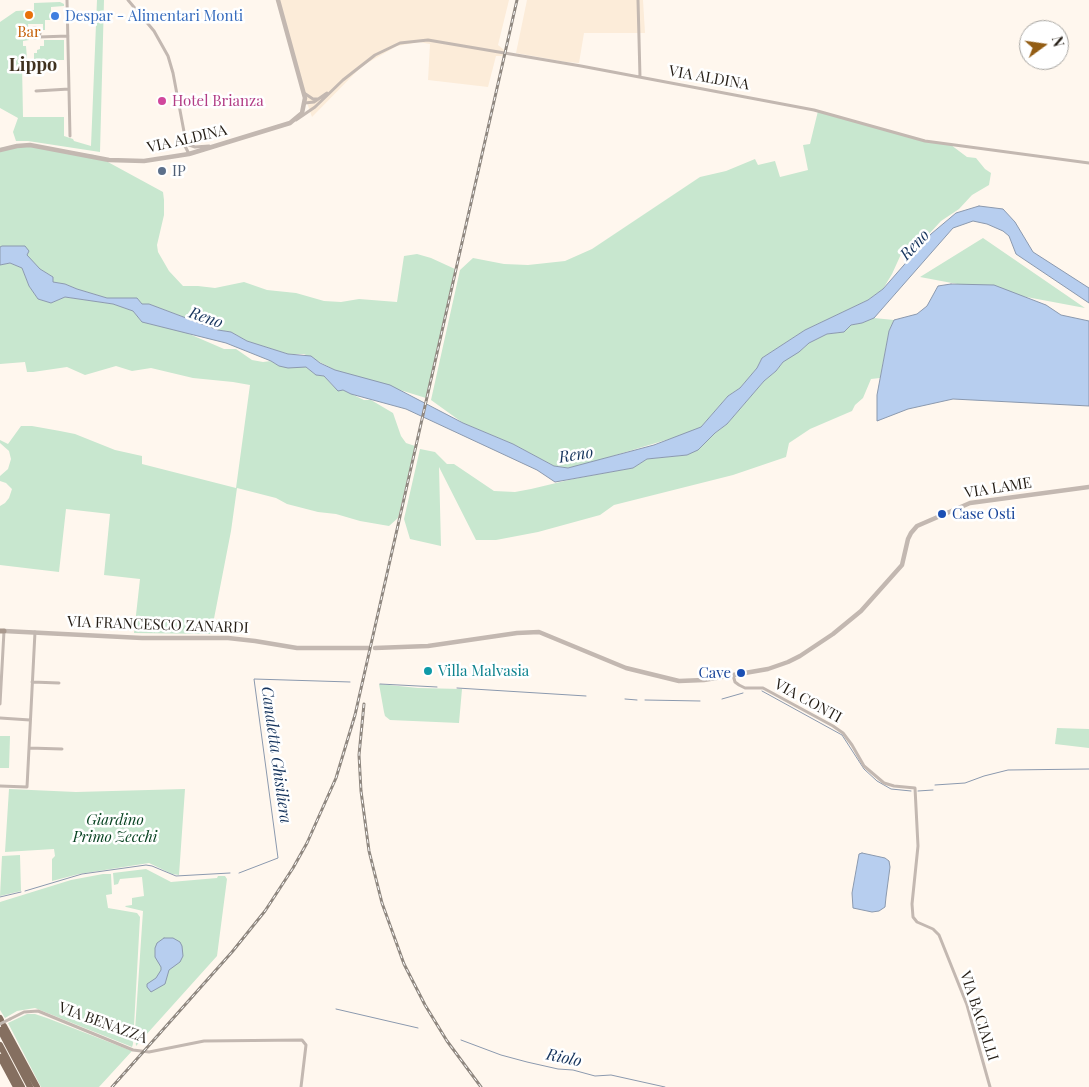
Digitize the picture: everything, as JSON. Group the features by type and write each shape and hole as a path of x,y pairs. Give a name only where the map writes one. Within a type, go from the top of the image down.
{"highway":[{"path":"1,1024 30,1087"},
{"path":"1,1024 37,1087"},
{"path":"0,1045 22,1087"},
{"path":"0,1057 16,1087"}],"street":[{"path":"67,0 70,136"},
{"path":"128,0 154,31 168,56 189,154"},
{"path":"278,0 304,93 305,103 301,114 290,123"},
{"path":"638,0 640,77"},
{"path":"38,37 68,36"},
{"name":"VIA ALDINA","path":"0,150 30,145 92,158 124,162 171,158 189,154 290,123 310,111 370,58 400,43 428,40 814,110 925,141 1089,163"},
{"name":"VIA ALDINA","path":"305,103 311,103 335,87"},
{"path":"36,91 69,89"},
{"path":"304,93 313,99 319,98"},
{"path":"187,145 198,147 219,145"},
{"path":"171,158 187,145"},
{"name":"VIA LAME","path":"733,675 768,669 788,662 833,634 861,611 897,572 905,558 911,533 917,526 970,503 1079,488 1089,489"},
{"name":"VIA FRANCESCO ZANARDI","path":"0,704 2,631 142,638 228,638 297,648 369,648"},
{"path":"0,786 27,787 35,632"},
{"path":"375,648 428,646 517,633 539,632 549,634 595,656 626,668 666,679 688,682 733,675"},
{"name":"VIA CONTI","path":"733,675 739,685 745,688 763,688 838,730 852,745 864,766 884,783 915,788"},
{"path":"32,682 59,683"},
{"path":"0,718 30,720"},
{"path":"29,748 62,749"},
{"name":"VIA BACIALLI","path":"915,788 918,846 912,914 917,922 933,929 939,935 967,1005 990,1087"},
{"name":"VIA BENAZZA","path":"1,1024 24,1012 36,1011 133,1050 149,1052 204,1041 302,1040 306,1045 301,1087"}],"shaded area":[{"path":"276,0 509,0 498,45 504,50 503,56 496,56 488,87 428,80 430,44 419,42 397,46 362,66 312,117"},
{"path":"527,0 643,0 645,33 584,33 579,63 516,53"}],"green space":[{"path":"97,0 104,0 100,152 28,141 16,141 13,132 18,118 0,108 0,22 16,11 34,10 34,3 60,2 64,4 64,6 51,7 51,20 45,20 45,30 43,30 43,24 28,24 29,40 23,41 23,46 26,46 27,59 34,59 34,53 37,53 40,46 44,46 44,40 64,40 64,60 47,60 46,64 22,64 23,117 64,117 64,136 91,146"},
{"path":"818,111 904,136 951,145 967,157 976,158 991,173 989,185 972,195 959,209 941,221 928,235 902,252 883,289 868,300 805,330 762,358 757,368 740,388 728,396 701,427 686,434 568,468 554,466 513,444 463,423 431,400 460,270 473,258 504,264 528,265 565,261 592,249 700,177 726,171 755,159 758,165 775,161 780,177 808,170 803,145 810,144"},
{"path":"18,145 95,155 163,192 164,215 157,245 158,252 169,271 183,286 215,288 244,282 267,290 296,293 324,301 341,302 359,299 397,302 404,256 417,254 455,269 426,398 335,370 304,354 288,354 247,341 231,332 218,330 149,304 142,304 137,298 107,298 53,282 53,277 40,269 26,255 2,246 0,247 0,148"},
{"path":"983,238 1085,308 920,277"},
{"path":"10,263 22,268 29,286 38,299 51,303 65,297 113,304 133,311 142,322 187,333 224,349 236,349 252,360 271,361 279,366 306,367 316,375 324,376 335,388 364,400 371,400 393,413 401,436 406,443 415,446 398,518 389,526 360,521 287,504 276,498 237,488 231,531 211,634 134,633 140,579 104,575 110,514 66,509 59,572 0,565 0,506 9,498 12,489 6,483 0,481 0,476 8,469 11,459 9,451 0,443 0,440 8,444 21,426 32,426 75,434 115,450 142,456 142,464 236,488 250,385 193,378 151,368 132,371 116,366 85,375 67,367 27,372 25,362 0,364 0,265"},
{"path":"874,318 894,320 889,331 880,378 871,379 863,398 855,405 852,411 810,429 789,443 786,457 733,475 614,505 600,515 538,532 496,540 476,540 439,467 441,546 410,539 404,519 420,449 435,452 447,464 454,464 494,491 515,492 633,468 647,459 687,455 727,424 764,381 791,355 827,334 844,332 851,325"},
{"path":"379,684 418,688 462,689 459,723 390,720 385,716"},
{"path":"1057,728 1089,729 1089,748 1055,744"},
{"path":"0,736 10,736 9,768 0,768"},
{"name":"Giardino Primo Zecchi","path":"9,789 76,792 185,789 179,875 172,874 149,863 79,874 52,881 54,849 5,852"},
{"path":"20,855 21,891 0,896 2,856"},
{"path":"146,869 171,882 217,878 218,876 225,876 227,879 217,956 136,1046 135,1030 143,911 125,906 132,905 132,898 144,896 142,877 120,879 118,884 114,885 113,873"},
{"path":"111,874 112,894 106,895 108,908 137,913 140,917 132,1047 35,1008 17,1011 5,1018 0,1010 0,902 71,880"},
{"path":"27,1014 35,1014 47,1018 132,1051 99,1087 41,1087 8,1023"}],"water":[{"path":"979,206 1003,209 1015,222 1033,252 1089,288 1089,303 1016,254 1009,236 1003,231 987,224 973,221 953,228 874,318 851,325 844,332 827,334 809,343 783,362 727,424 698,450 687,455 647,459 633,468 555,482 537,470 406,409 351,394 343,390 338,391 324,376 316,375 306,367 288,368 279,366 226,343 142,322 133,311 113,304 65,297 51,303 38,299 29,286 22,268 10,263 0,265 0,247 25,246 29,251 27,255 40,269 53,277 53,282 107,298 137,298 142,304 149,304 218,330 231,332 247,341 288,354 311,356 320,363 335,370 390,385 463,423 513,444 554,466 568,468 654,445 701,427 728,396 740,388 757,368 762,358 805,330 868,300 883,289 931,234 956,213"},
{"path":"951,284 994,285 1046,305 1061,315 1089,321 1089,406 953,399 908,409 877,421 877,395 889,331 894,320 917,314 927,306 938,286"},
{"path":"859,854 885,858 889,861 890,867 885,907 879,911 872,912 853,908 852,893"},
{"path":"164,938 173,938 180,942 183,956 180,962 169,970 165,984 151,992 147,984 156,978 161,970 155,957 155,948 157,943"}],"waterway":[{"name":"Canaletta Ghisiliera","path":"239,873 278,858 254,679 350,682"},
{"name":"Canaletta Ghisiliera","path":"380,684 437,687"},
{"name":"Canaletta Ghisiliera","path":"457,688 586,696"},
{"name":"Canaletta Ghisiliera","path":"762,691 842,735 864,769 877,781 891,789 911,791"},
{"name":"Canaletta Ghisiliera","path":"722,699 743,693"},
{"name":"Canaletta Ghisiliera","path":"625,699 637,700"},
{"name":"Canaletta Ghisiliera","path":"645,700 700,701"},
{"name":"Canaletta Ghisiliera","path":"935,785 965,783 1008,770 1089,769"},
{"name":"Canaletta Ghisiliera","path":"918,791 933,790"},
{"name":"Canaletta Ghisiliera","path":"25,891 82,874 146,865 176,876 230,873"},
{"name":"Canaletta Ghisiliera","path":"0,897 21,892"},
{"name":"Riolo","path":"336,1009 418,1028"},
{"name":"Riolo","path":"461,1040 501,1055 527,1062 595,1076 611,1075 665,1087"}],"railway":[{"path":"112,1087 232,952 265,911 307,843 336,778 355,715 517,0"},
{"path":"364,704 359,755 361,791 369,851 382,903 404,964 425,1005 447,1041 481,1087"}],"place":[{"name":"Bar","path":"29,15"},
{"name":"Despar - Alimentari Monti","path":"55,16"},
{"name":"Hotel Brianza","path":"162,101"},
{"name":"IP","path":"162,171"},
{"name":"Case Osti","path":"942,514"},
{"name":"Villa Malvasia","path":"428,671"},
{"name":"Cave","path":"741,673"}],"district":[{"name":"Lippo","path":"33,65"}],"water label":[{"name":"Reno","path":"915,245"},
{"name":"Reno","path":"206,318"},
{"name":"Reno","path":"576,455"}]}
